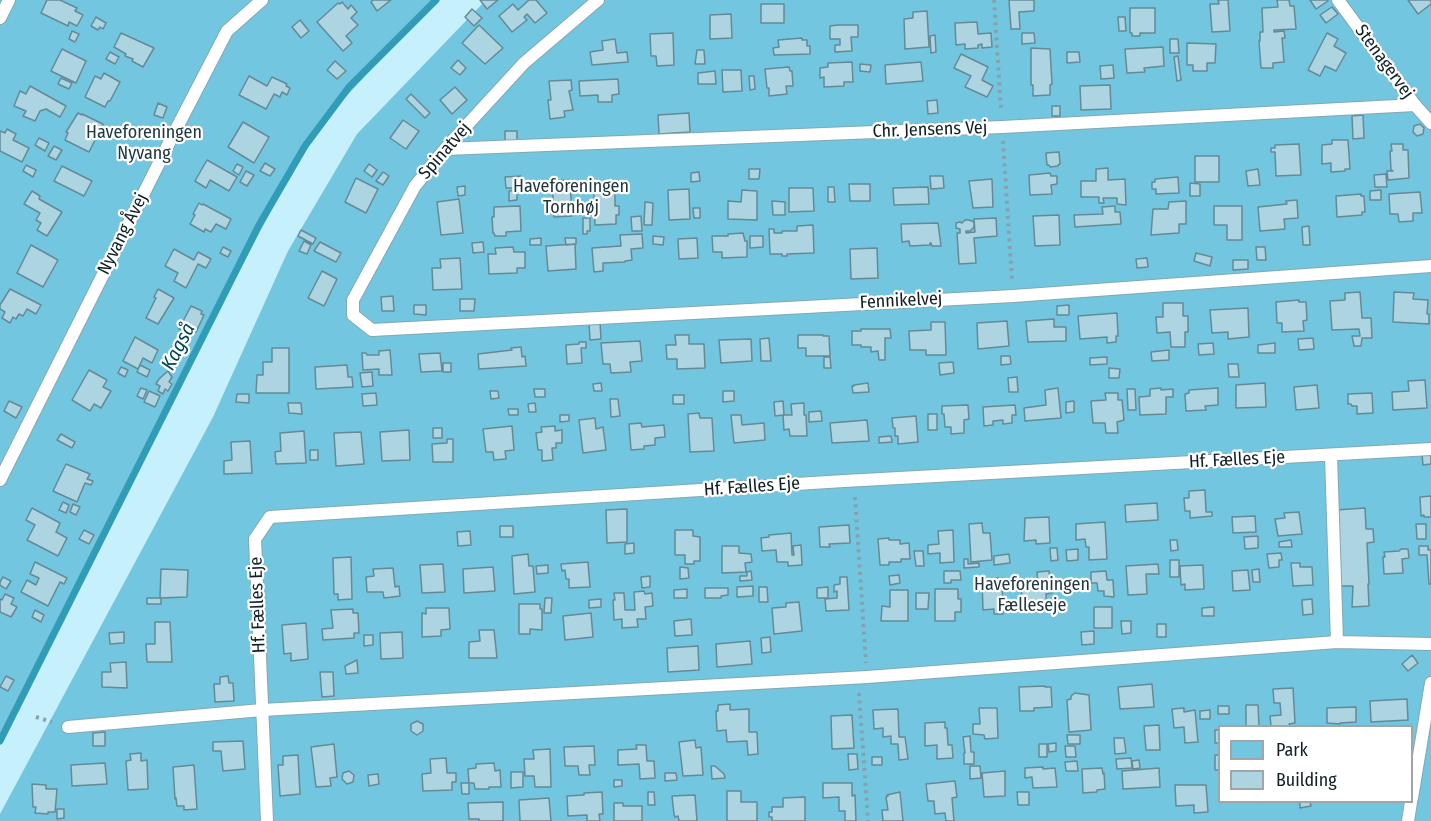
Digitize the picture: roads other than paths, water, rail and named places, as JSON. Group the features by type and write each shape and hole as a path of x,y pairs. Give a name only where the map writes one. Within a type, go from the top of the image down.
{"lane":[{"path":"0,18 9,0"},
{"name":"Nyvang Åvej","path":"0,480 227,31 262,0"},
{"name":"Spinatvej","path":"372,330 353,315 353,300 415,186 445,149 524,63 598,0"},
{"name":"Stenagervej","path":"1338,0 1415,105 1431,123"},
{"name":"Chr. Jensens Vej","path":"445,149 1002,127 1415,105"},
{"name":"Fennikelvej","path":"372,330 1013,296 1431,266"},
{"name":"Hf. Fælles Eje","path":"267,821 255,539 270,516 1431,449"},
{"path":"1331,456 1337,642"},
{"path":"68,727 262,710 862,677 1337,642 1431,644"},
{"path":"1413,788 1431,683"},
{"path":"1408,821 1411,803"}],"waterway":[{"name":"Kagså","path":"0,741 259,225 305,146 349,87 436,0"}],"park label":[{"name":"Haveforeningen Nyvang","path":"144,143"},
{"name":"Haveforeningen Tornhøj","path":"571,198"},
{"name":"Haveforeningen Fælleseje","path":"1032,595"}]}
